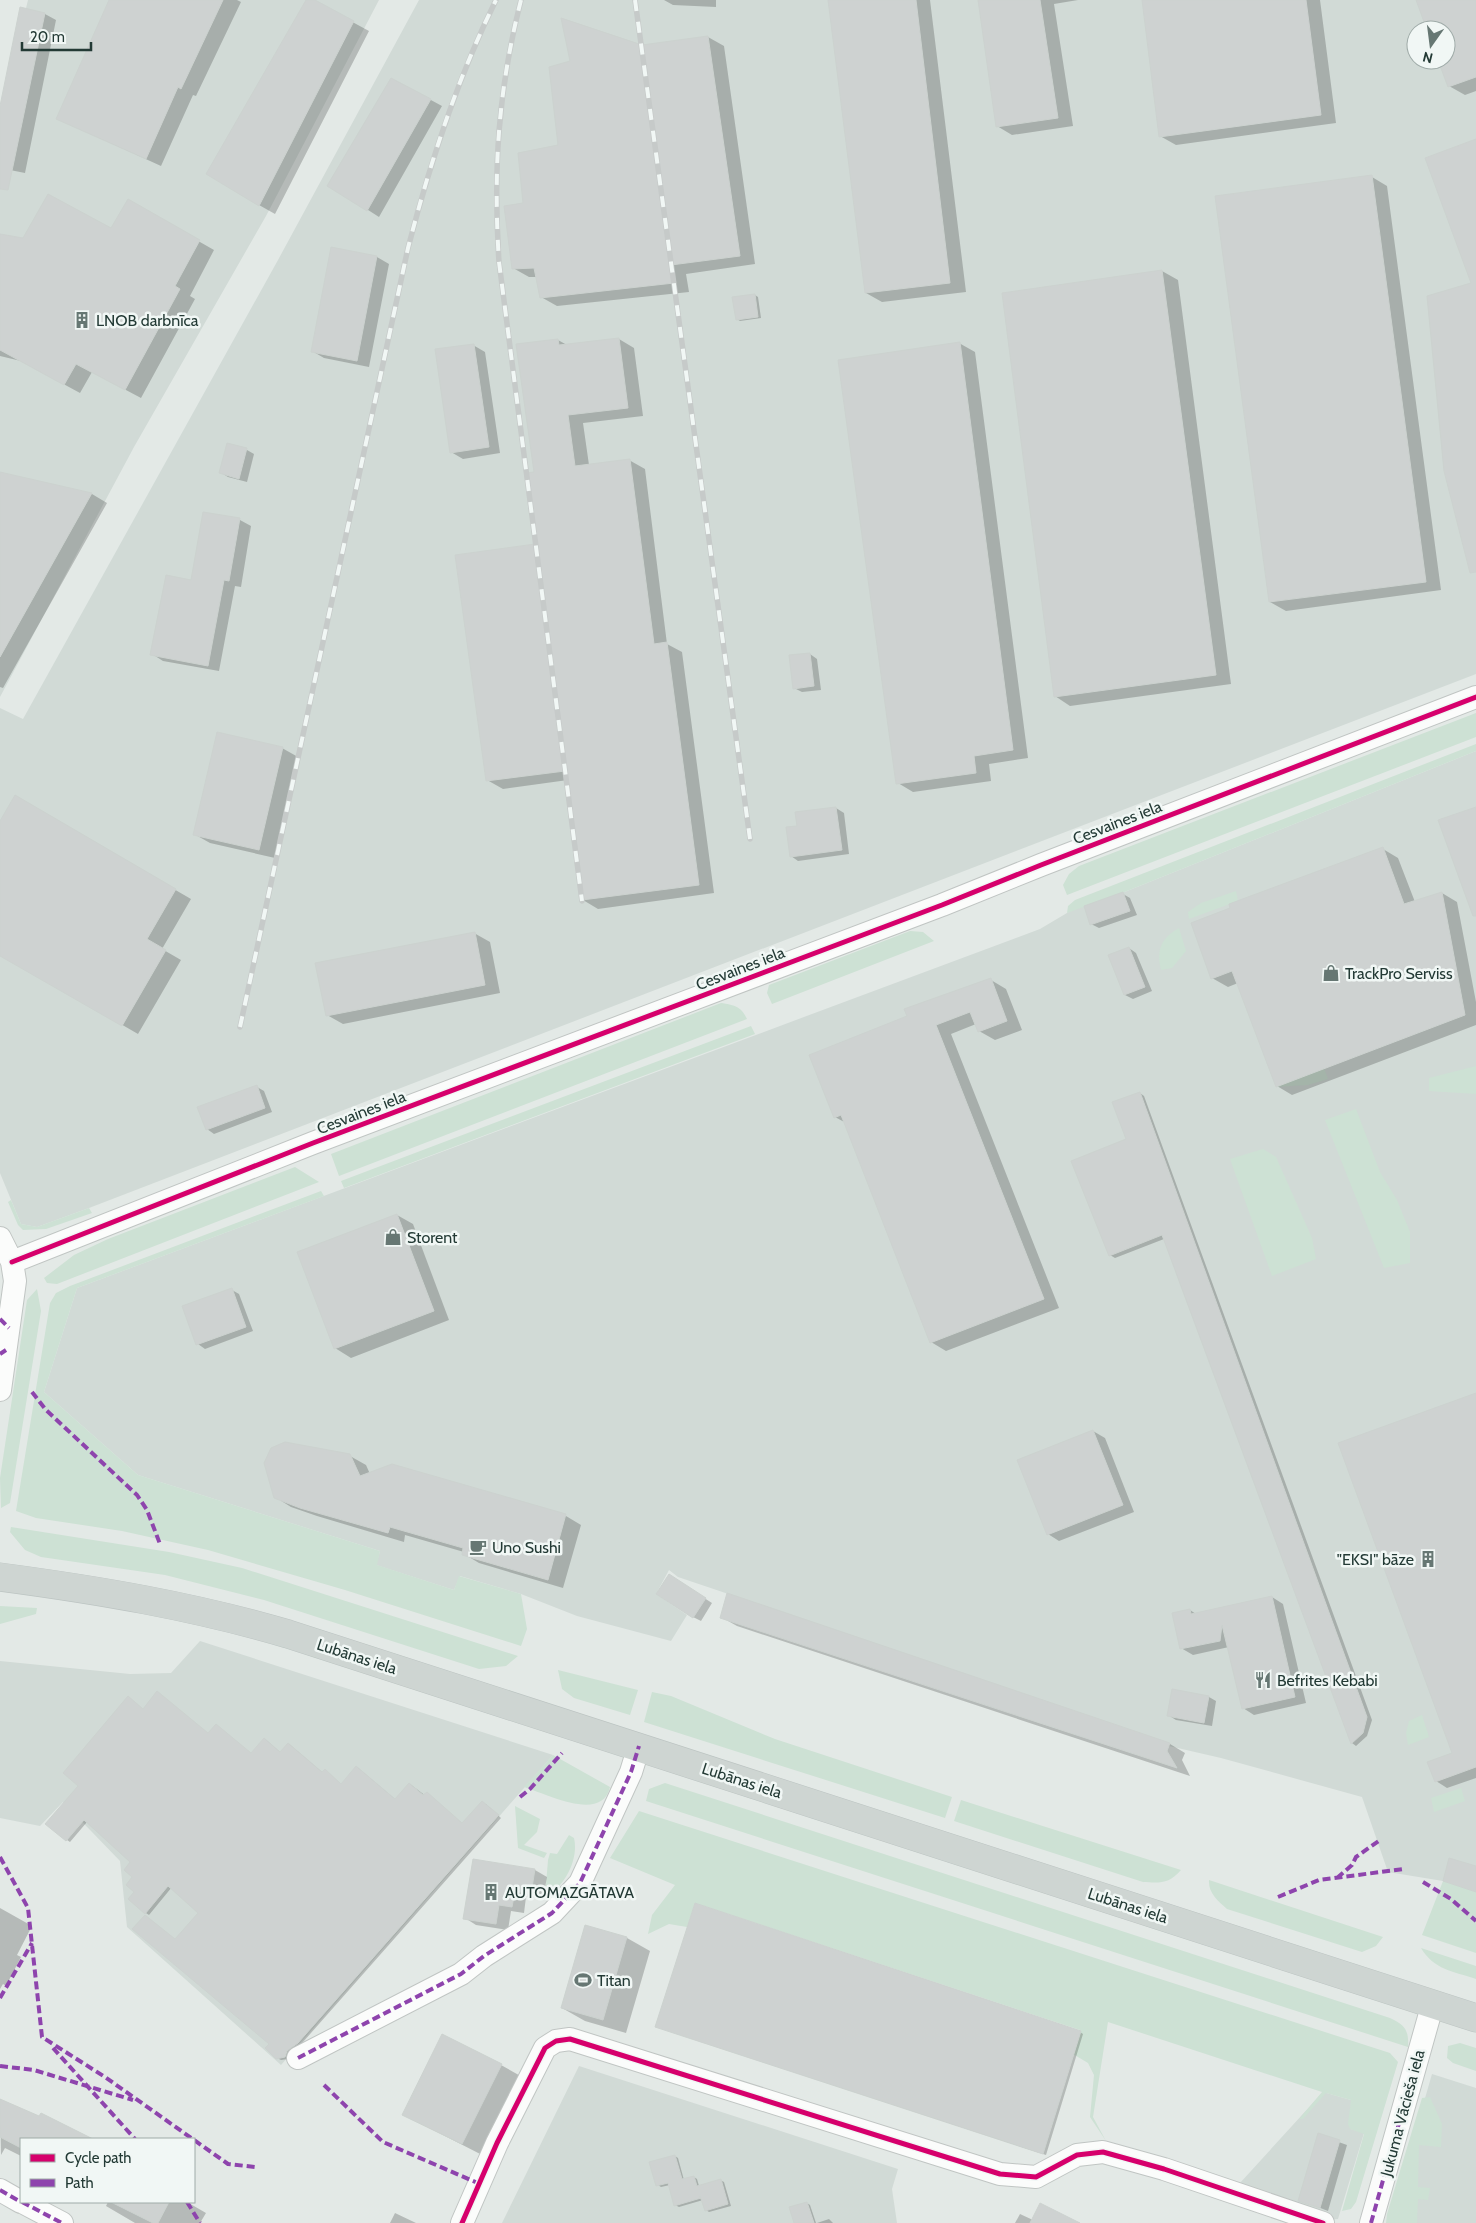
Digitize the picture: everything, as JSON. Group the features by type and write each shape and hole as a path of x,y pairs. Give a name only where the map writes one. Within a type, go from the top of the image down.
{"main road":[{"name":"Lubānas iela","path":"0,1577 115,1593 234,1618 639,1746 1476,2018"}],"street":[{"name":"Cesvaines iela","path":"12,1262 313,1143 942,905 1050,861 1476,697"},
{"path":"0,1238 12,1262 15,1281 0,1390"},
{"path":"298,2058 461,1974 484,1956 552,1913 580,1883 631,1772 639,1746"},
{"name":"Jukuma Vācieša iela","path":"1372,2223 1433,2004"},
{"path":"462,2223 497,2143 545,2048 556,2041 570,2038 1000,2174 1036,2177 1076,2155 1103,2152 1164,2170 1324,2223"},
{"path":"0,2190 20,2201"},
{"path":"23,2203 62,2223"}],"shaded area":[{"path":"28,0 379,0 266,216 134,447 0,697 0,115"},
{"path":"419,0 1476,0 1476,674 37,1227 21,1224 0,1173 0,708 23,719 278,260"},
{"path":"1476,751 1476,1892 1443,1881 1388,1872 1362,1797 1221,1758 1169,1746 1148,1736 678,1577 669,1570 656,1594 687,1615 671,1641 577,1616 521,1594 460,1576 454,1590 376,1565 380,1551 138,1475 44,1392 77,1288 1040,929 1072,910 1127,891"},
{"path":"200,1641 553,1755 281,2065 127,1927 120,1861 63,1802 40,1826 0,1818 0,1661 130,1674 171,1673"},
{"path":"579,2066 898,2169 892,2189 897,2223 502,2223"},
{"path":"1432,2074 1476,2088 1476,2223 1401,2223 1402,2178"},
{"path":"1323,2092 1351,2100 1351,2129 1364,2133 1338,2219 1324,2220 1240,2183"}],"green space":[{"path":"1476,713 1476,737 1067,895 1063,885 1069,874 1079,866"},
{"path":"1476,744 1476,751 1127,891 1067,913 1068,906 1075,900"},
{"path":"1236,891 1238,901 1189,919 1188,912 1201,903"},
{"path":"1179,928 1186,951 1172,968 1161,970 1159,956 1161,945 1168,936"},
{"path":"910,931 923,932 934,941 772,1004 767,993 769,985"},
{"path":"721,1003 737,1007 747,1019 339,1176 331,1154"},
{"path":"751,1026 755,1034 344,1188 341,1181"},
{"path":"1476,1066 1476,1094 1429,1091 1429,1078"},
{"path":"1324,1068 1328,1079 1308,1085 1276,1087"},
{"path":"1356,1109 1380,1172 1397,1200 1410,1232 1410,1263 1384,1268 1325,1120"},
{"path":"1263,1149 1276,1157 1312,1238 1316,1259 1272,1276 1230,1159"},
{"path":"295,1167 319,1182 57,1284 47,1283 44,1278 74,1255 108,1239"},
{"path":"321,1191 324,1196 77,1288 44,1392 138,1475 380,1551 377,1565 454,1590 459,1576 521,1594 527,1629 521,1646 345,1590 208,1550 122,1531 36,1518 16,1511 50,1303 56,1293 70,1286"},
{"path":"11,1200 21,1224 37,1227 89,1208 92,1213 46,1229 23,1230 18,1225 8,1202"},
{"path":"37,1289 41,1311 10,1503 1,1508 0,1478 27,1300"},
{"path":"11,1527 169,1552 242,1568 518,1656 506,1666 479,1669 264,1600 165,1575 41,1557 25,1550 10,1532"},
{"path":"0,1606 37,1608 36,1614 0,1624"},
{"path":"558,1670 638,1690 630,1715 574,1698 562,1689"},
{"path":"652,1692 671,1696 775,1739 952,1797 945,1818 644,1722"},
{"path":"1422,1715 1429,1737 1408,1745 1406,1733 1409,1721"},
{"path":"553,1755 610,1787 605,1798 596,1803 585,1805 559,1800 524,1787"},
{"path":"665,1783 1390,2018 1403,2026 1407,2032 1408,2047 646,1801 649,1789"},
{"path":"1461,1788 1465,1801 1434,1812 1431,1798"},
{"path":"961,1800 1181,1870 1177,1875 1164,1882 1143,1882 954,1821"},
{"path":"515,1806 540,1819 537,1832 524,1845 547,1853 544,1858 518,1848"},
{"path":"639,1811 1390,2053 1398,2062 1356,2202 1351,2209 1342,2211 1364,2134 1350,2129 1348,2124 1351,2100 1326,2093 1303,2119 1299,2119 1322,2092 1108,2022 1093,2117 1106,2141 1090,2117 1094,2075 1088,2063 1073,2054 1080,2030 695,1903 687,1927 669,1924 648,1934 652,1915 675,1885 610,1858"},
{"path":"569,1835 574,1838 575,1846 569,1872 559,1887 545,1897 550,1853 557,1854"},
{"path":"1209,1880 1383,1937 1376,1946 1362,1952 1227,1909 1212,1893"},
{"path":"1443,1881 1476,1892 1476,1953 1422,1935"},
{"path":"1421,1948 1476,1966 1476,1979 1445,1969 1432,1961"},
{"path":"1460,2043 1476,2048 1476,2071 1453,2063 1447,2058 1448,2046"},
{"path":"1430,2097 1442,2124 1441,2147 1419,2145 1418,2187 1430,2188 1428,2200 1418,2199 1417,2223 1386,2223 1387,2214 1422,2098"}],"building":[{"path":"109,0 223,0 181,89 178,87 146,159 56,119"},
{"path":"306,0 315,0 354,21 259,206 206,174"},
{"path":"828,0 916,0 950,283 865,293"},
{"path":"978,0 1040,0 1058,118 996,127"},
{"path":"1142,0 1306,0 1321,115 1159,137"},
{"path":"1416,0 1476,0 1476,77 1448,87 1442,70 1456,70 1456,20 1423,20"},
{"path":"20,7 45,13 8,190 0,189 0,106"},
{"path":"561,18 642,45 708,36 740,256 671,265 674,283 540,298 534,268 512,269 504,206 523,203 518,153 558,145 549,67 570,61"},
{"path":"391,78 431,99 367,211 327,186"},
{"path":"1476,139 1476,572 1470,573 1444,471 1427,296 1471,283 1425,158"},
{"path":"1372,175 1426,582 1269,602 1215,196"},
{"name":"LNOB darbnīca","path":"48,194 111,228 128,199 200,240 175,286 180,289 125,390 76,364 64,385 0,350 0,234 23,238"},
{"path":"331,247 377,256 357,361 311,352"},
{"path":"1162,270 1216,675 1054,697 1002,293"},
{"path":"755,294 758,317 736,320 732,297"},
{"path":"619,338 628,408 568,415 575,466 630,459 654,644 667,642 699,885 582,900 565,771 486,781 455,555 535,544 526,473 534,472 516,344 558,339 559,345"},
{"path":"960,342 1013,750 974,756 976,773 896,784 838,360"},
{"path":"474,344 489,447 450,453 435,349"},
{"path":"227,443 247,448 239,479 219,473"},
{"path":"0,472 92,493 0,657"},
{"path":"203,512 240,518 229,581 224,580 208,666 150,655 166,575 191,580"},
{"path":"810,653 814,686 793,689 789,655"},
{"path":"217,732 283,747 259,850 193,835"},
{"path":"15,795 176,889 147,939 166,950 122,1026 0,956 0,821"},
{"path":"836,807 842,850 790,857 786,827 797,826 795,812"},
{"path":"1476,807 1476,916 1473,916 1438,820"},
{"path":"1383,847 1404,904 1442,892 1465,1015 1276,1087 1232,971 1211,979 1191,923 1230,908 1229,904"},
{"path":"1123,892 1130,911 1090,925 1084,906"},
{"path":"475,932 485,985 326,1016 315,963"},
{"path":"1129,947 1145,987 1124,995 1108,955"},
{"path":"991,978 1007,1021 978,1032 970,1012 936,1025 1044,1299 930,1343 841,1115 834,1118 809,1055 907,1016 904,1009"},
{"path":"257,1085 265,1108 206,1130 197,1107"},
{"path":"1140,1092 1367,1717 1363,1733 1351,1744 1162,1235 1109,1256 1071,1161 1126,1139 1112,1102"},
{"path":"397,1214 434,1311 334,1349 297,1252"},
{"path":"232,1288 246,1327 196,1345 182,1306"},
{"name":"\"EKSI\" bāze","path":"1476,1393 1476,1767 1435,1782 1427,1762 1452,1753 1338,1443"},
{"path":"1093,1430 1123,1505 1047,1535 1017,1460"},
{"path":"285,1442 350,1454 360,1476 392,1464 566,1514 548,1580 462,1555 463,1548 390,1527 388,1533 300,1508 274,1498 264,1463 271,1448"},
{"path":"669,1574 706,1598 693,1618 656,1594"},
{"path":"727,1593 1170,1743 1167,1751 1177,1768 720,1618"},
{"path":"1272,1596 1295,1697 1242,1709 1222,1625 1220,1641 1180,1649 1172,1613 1190,1609 1191,1614"},
{"path":"1172,1689 1209,1696 1204,1723 1167,1716"},
{"path":"157,1691 208,1733 216,1724 251,1753 264,1738 280,1752 288,1743 322,1772 325,1769 341,1784 356,1766 395,1799 409,1783 423,1795 427,1792 462,1823 482,1801 499,1815 298,2043 287,2051 285,2057 276,2059 265,2048 269,2044 132,1929 145,1915 175,1939 198,1913 168,1886 145,1914 128,1899 134,1892 126,1885 132,1877 124,1870 130,1862 84,1820 66,1841 45,1824 78,1786 63,1773 128,1696 143,1709"},
{"path":"1449,1858 1476,1866 1476,1892 1443,1881"},
{"name":"AUTOMAZGĀTAVA","path":"473,1859 535,1869 531,1894 515,1891 512,1907 499,1905 496,1924 463,1919"},
{"path":"695,1903 1081,2031 1043,2154 655,2027"},
{"path":"585,1925 627,1937 603,2020 561,2008"},
{"path":"442,2034 502,2064 462,2144 402,2115"},
{"path":"0,2099 39,2116 41,2113 91,2138 20,2138 20,2147 0,2137"},
{"path":"1318,2133 1340,2140 1320,2208 1298,2201"},
{"path":"675,2155 682,2179 694,2176 697,2186 721,2179 728,2204 705,2211 701,2198 674,2206 668,2183 656,2186 649,2162"},
{"path":"807,2202 814,2223 794,2223 789,2207"},
{"path":"113,2203 168,2203 158,2223 153,2223"},
{"path":"1040,2203 1080,2223 1030,2223"}],"railway":[{"path":"240,1027 408,248 435,153 469,60 496,0"},
{"path":"521,0 507,66 499,130 497,162 499,262 582,901"},
{"path":"635,0 750,839"}],"marked path":[{"path":"0,1319 9,1328"},
{"path":"0,1354 6,1350"},
{"path":"32,1392 46,1410 137,1495 147,1510 160,1544"},
{"path":"298,2058 461,1974 484,1956 552,1913 580,1883 631,1772 639,1746"},
{"path":"520,1797 530,1789 562,1753"},
{"path":"1337,1878 1352,1865 1356,1857 1380,1840"},
{"path":"0,1857 28,1908 42,2037 105,2077 191,2138"},
{"path":"1278,1897 1319,1880 1404,1869"},
{"path":"1423,1882 1451,1899 1476,1921"},
{"path":"0,1998 32,1943"},
{"path":"53,2048 134,2138"},
{"path":"0,2066 34,2070 133,2100"},
{"path":"324,2085 383,2142 480,2184"},
{"path":"1371,2223 1403,2109"},
{"path":"195,2141 228,2164 255,2167"},
{"path":"0,2190 20,2201"},
{"path":"24,2203 62,2223"},
{"path":"188,2203 200,2223"}],"cycle path":[{"path":"12,1262 313,1143 942,905 1476,697"},
{"path":"462,2223 497,2143 545,2048 556,2041 570,2039 1000,2174 1036,2177 1077,2155 1103,2152 1164,2169 1323,2223"}],"place":[{"name":"LNOB darbnīca","path":"82,320"},
{"name":"TrackPro Serviss","path":"1331,973"},
{"name":"Storent","path":"393,1237"},
{"name":"Uno Sushi","path":"478,1547"},
{"name":"\"EKSI\" bāze","path":"1428,1559"},
{"name":"Befrites Kebabi","path":"1263,1680"},
{"name":"AUTOMAZGĀTAVA","path":"491,1892"},
{"name":"Titan","path":"583,1980"}]}
